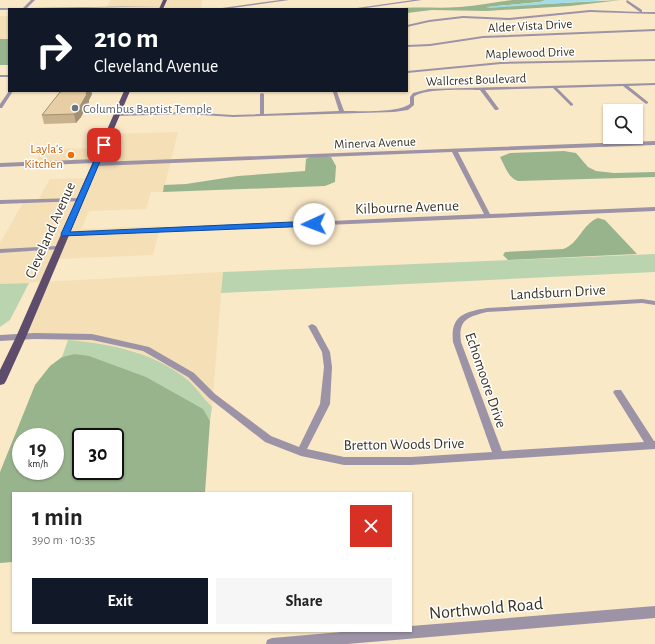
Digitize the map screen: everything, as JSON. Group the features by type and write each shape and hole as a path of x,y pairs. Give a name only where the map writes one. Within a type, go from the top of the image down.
{"main road":[{"path":"162,8 165,0"},
{"name":"Cleveland Avenue","path":"0,381 21,337 58,248 97,163 127,92"}],"street":[{"path":"25,8 33,0"},
{"path":"230,0 230,7"},
{"path":"224,8 287,0"},
{"path":"360,8 420,0"},
{"path":"627,1 642,12"},
{"path":"79,8 83,3"},
{"path":"79,8 162,8"},
{"path":"408,26 429,21 463,17 490,19 590,11 655,12"},
{"name":"Alder Vista Drive","path":"408,46 430,45 482,37 655,30"},
{"name":"Maplewood Drive","path":"408,72 501,63 655,60"},
{"name":"Wallcrest Boulevard","path":"117,115 186,113 227,116 394,111 406,109 412,105 412,97 421,92 655,84"},
{"path":"624,85 646,103"},
{"path":"554,87 571,105"},
{"path":"482,89 496,109"},
{"path":"0,107 10,92"},
{"path":"335,92 342,112"},
{"path":"262,94 262,115"},
{"path":"0,100 6,100"},
{"name":"Minerva Avenue","path":"0,164 97,163 655,143"},
{"path":"454,150 488,216"},
{"path":"0,202 79,200"},
{"name":"Kilbourne Avenue","path":"65,234 655,209"},
{"path":"0,251 58,248"},
{"name":"Landsburn Drive","path":"464,316 487,310 655,302"},
{"name":"Echomoore Drive","path":"464,316 454,330 498,455"},
{"path":"301,452 325,404 328,367 326,352 312,326"},
{"name":"Bretton Woods Drive","path":"0,338 92,337 146,349 192,375 212,396 268,439 301,452 344,461 411,461 653,445"},
{"path":"618,392 653,445"},
{"name":"Northwold Road","path":"272,644 655,612"}],"shaded area":[{"path":"111,0 202,0 201,8 106,8"},
{"path":"0,16 8,16 8,39 0,39"},
{"path":"178,132 163,192 151,192 146,209 89,211 81,229 160,226 153,255 55,259 44,282 223,272 212,407 190,382 171,368 138,352 99,343 68,340 69,337 18,336 43,282 0,284 0,243 24,201 38,200 50,179 89,178 97,162 34,164 43,149 103,148 109,134"}],"green space":[{"path":"513,0 546,0 540,2 486,7 621,0 570,6 486,11 432,10 408,13 408,8 467,6"},
{"path":"0,39 8,39 8,65 0,65"},
{"path":"564,151 576,153 588,167 596,171 614,173 655,172 655,177 518,181 509,174 500,157 510,153"},
{"path":"310,157 331,157 336,166 335,182 325,186 163,192 164,185 186,184 238,176 305,171 306,159"},
{"path":"598,218 605,220 637,254 508,260 503,255 505,252 563,249 573,243 588,225"},
{"path":"655,254 655,272 221,293 223,272"},
{"path":"29,283 10,320 0,327 0,284"},
{"path":"68,340 116,347 147,356 162,363 189,381 212,407 210,421 202,409 74,354 62,357"},
{"path":"74,354 89,356 146,377 203,409 210,421 205,492 12,492 12,562 0,563 0,472 12,442 12,480 64,480 64,428 18,428 35,385 50,366 62,357"}],"water":[{"path":"546,0 606,0 490,8 486,7 540,2"}],"building":[{"path":"60,92 87,92 79,108 74,114 42,115"}],"place":[{"name":"Columbus Baptist Temple","path":"75,108"},
{"name":"Layla's Kitchen","path":"71,155"}],"route":[{"path":"104,145 65,234 314,224"}]}
